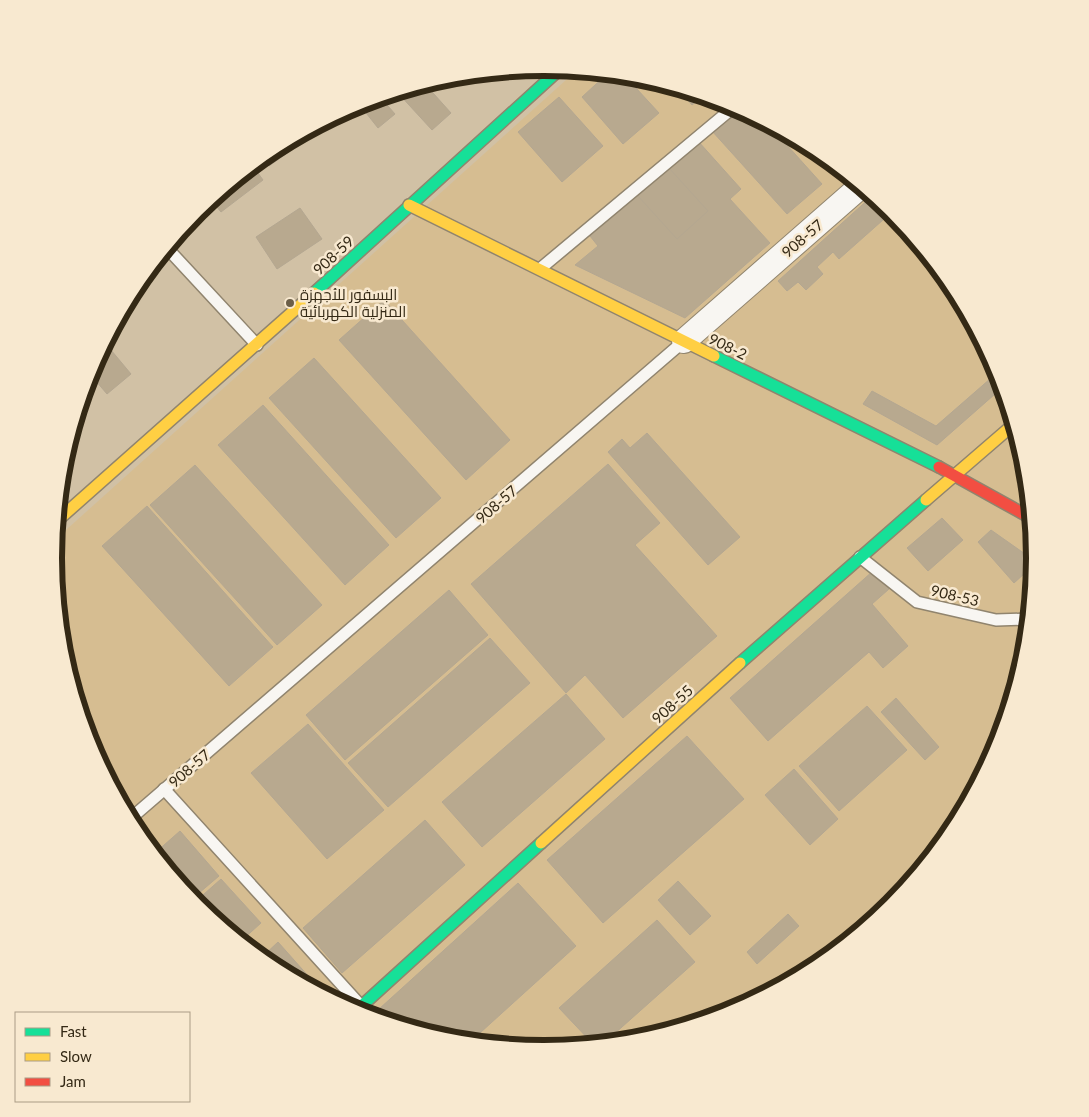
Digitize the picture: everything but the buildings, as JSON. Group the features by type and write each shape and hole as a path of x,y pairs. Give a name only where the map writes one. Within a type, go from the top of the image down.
{"street":[{"name":"908-59","path":"65,514 257,345 552,76"},
{"name":"908-57","path":"684,341 856,191"},
{"name":"908-2","path":"409,205 956,475 1024,514"},
{"name":"908-55","path":"363,1005 796,612 1008,429"}],"lane":[{"path":"540,270 727,112"},
{"path":"172,253 257,345"},
{"name":"908-57","path":"136,814 684,341"},
{"name":"908-53","path":"860,557 917,602 996,620 1022,619"},
{"path":"164,789 351,1000"}],"shaded area":[{"path":"569,78 607,81 669,93 729,113 758,126 786,141 838,176 862,196 907,241 927,265 962,318 977,345 1001,404 1017,464 1022,496 1025,527 1025,590 1017,653 1010,683 990,743 977,772 962,800 927,852 907,876 862,921 838,941 786,976 729,1004 699,1015 639,1031 607,1036 576,1039 513,1039 450,1031 420,1024 360,1004 331,991 303,976 251,941 227,921 182,876 162,852 127,800 99,743 88,713 72,653 67,621 62,559 64,532"}],"traffic: fast":[{"path":"314,293 552,76"},
{"path":"714,356 939,467"},
{"path":"740,663 926,500"},
{"path":"363,1005 541,843"}],"traffic: slow":[{"path":"409,205 714,356"},
{"path":"65,514 314,293"},
{"path":"926,500 1008,429"},
{"path":"541,843 740,663"}],"traffic: jam":[{"path":"939,467 1024,514"}],"place":[{"name":"البسفور للأجهزة المنزلية الكهربائية","path":"290,303"}]}
